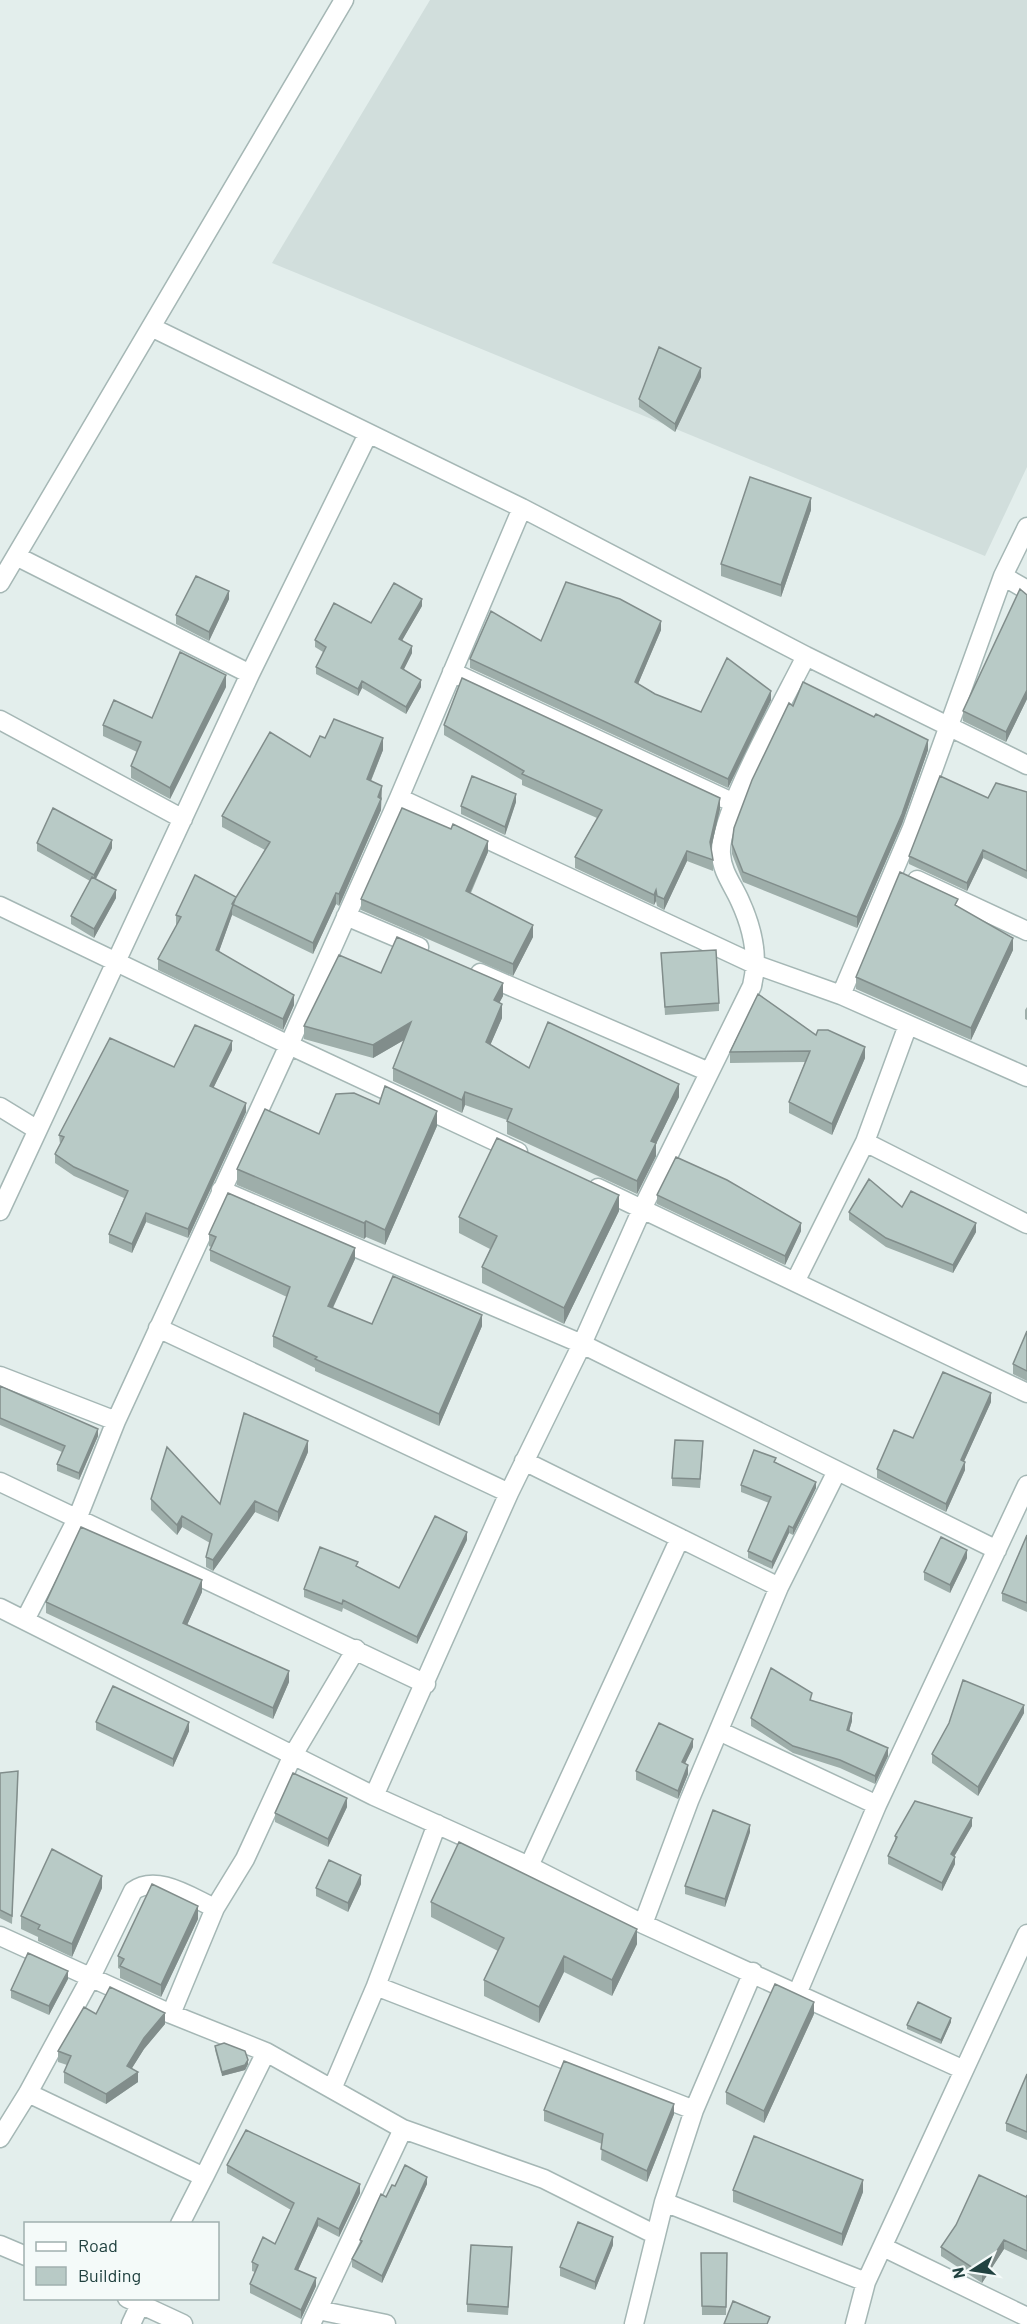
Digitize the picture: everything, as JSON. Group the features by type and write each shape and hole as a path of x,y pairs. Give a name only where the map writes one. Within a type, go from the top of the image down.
{"street":[{"path":"0,583 344,0"},
{"path":"151,327 522,508 806,656 948,724 1027,765"},
{"path":"0,1211 36,1129 250,674 368,434"},
{"path":"25,1620 77,1519 116,1420 289,1046 399,798 522,508"},
{"path":"841,995 915,820 1003,576 1027,527"},
{"path":"16,556 250,674"},
{"path":"1003,576 1027,590"},
{"path":"374,1796 426,1684 509,1493 582,1344 642,1209 752,986 753,940 749,923 726,876 721,855 725,822 806,656"},
{"path":"452,672 734,803"},
{"path":"0,720 183,819"},
{"path":"399,798 754,964 841,995 1027,1077"},
{"path":"894,869 1027,931"},
{"path":"0,906 116,960 289,1046 535,1159"},
{"path":"346,916 434,954"},
{"path":"467,968 709,1072"},
{"path":"795,1281 865,1142 908,1025"},
{"path":"0,1107 36,1129"},
{"path":"865,1142 1027,1224"},
{"path":"578,1179 1027,1393"},
{"path":"221,1190 582,1344 997,1550"},
{"path":"158,1328 509,1493"},
{"path":"0,1376 116,1420"},
{"path":"524,1461 779,1587"},
{"path":"643,1924 688,1802 779,1587 837,1471"},
{"path":"0,1482 426,1684"},
{"path":"797,1994 877,1804 1027,1485"},
{"path":"529,1866 680,1538"},
{"path":"0,1608 374,1796 529,1866 643,1924 753,1972 964,2070"},
{"path":"171,2014 215,1908 244,1860 293,1755 356,1649"},
{"path":"719,1731 877,1804"},
{"path":"332,2089 376,1986 437,1824"},
{"path":"0,2138 28,2093 90,1979 128,1900 139,1886 167,1886 215,1908"},
{"path":"855,2324 866,2282 1027,1934"},
{"path":"0,1936 90,1979 266,2052 403,2129 544,2179 656,2235"},
{"path":"634,2324 664,2202 694,2110 753,1972"},
{"path":"376,1986 694,2110"},
{"path":"181,2222 266,2052"},
{"path":"28,2093 204,2177"},
{"path":"386,2324 315,2317 403,2129"},
{"path":"664,2202 866,2282"},
{"path":"0,2245 24,2255"},
{"path":"883,2247 1027,2317"},
{"path":"131,2324 137,2300 183,2324"}],"shaded area":[{"path":"430,0 1027,0 1027,467 985,556 272,263"}],"building":[{"path":"659,347 701,368 675,424 639,399"},
{"path":"750,477 811,498 781,585 721,564"},
{"path":"196,576 229,591 209,632 176,615"},
{"path":"566,582 620,599 661,621 635,682 655,694 701,712 727,658 771,691 728,779 470,659 491,611 541,641"},
{"path":"394,583 422,599 399,639 412,646 401,668 421,680 406,707 362,681 358,689 316,667 326,647 315,640 334,603 371,623"},
{"path":"1020,589 1027,595 1027,690 1006,732 963,711"},
{"path":"180,652 226,675 170,788 131,766 141,742 103,725 114,700 152,718"},
{"path":"462,678 720,798 710,842 713,860 687,851 664,899 657,896 656,890 654,895 575,857 602,810 522,774 524,771 444,725"},
{"path":"803,682 874,717 876,714 928,740 902,814 857,917 743,872 732,844 734,828 752,780 789,703 793,706"},
{"path":"334,719 383,738 367,779 382,786 378,797 381,799 339,894 336,893 313,943 232,904 270,842 222,816 270,732 310,757 320,736 325,738"},
{"path":"472,776 516,794 505,827 461,806"},
{"path":"940,776 988,798 996,783 1027,792 1027,871 983,850 967,883 909,856"},
{"path":"53,808 112,840 94,875 37,843"},
{"path":"402,808 451,829 453,824 488,841 466,891 533,925 513,964 361,899"},
{"path":"900,872 958,899 955,905 1013,938 971,1028 856,977"},
{"path":"195,875 236,897 216,950 294,995 283,1019 158,959 181,917 176,915"},
{"path":"92,877 116,890 94,929 71,916"},
{"path":"397,937 503,983 494,1000 502,1004 486,1042 529,1068 548,1022 679,1084 651,1141 656,1143 637,1181 507,1121 512,1109 465,1092 462,1100 393,1068 411,1022 373,1045 304,1026 339,955 381,973"},
{"path":"716,950 719,1003 665,1007 661,953"},
{"path":"758,994 816,1035 818,1030 828,1030 865,1047 832,1124 789,1102 810,1051 730,1052"},
{"path":"195,1025 232,1041 210,1086 246,1103 188,1229 146,1213 132,1244 109,1234 128,1191 74,1167 55,1154 64,1137 59,1135 110,1038 174,1067"},
{"path":"385,1086 437,1111 385,1230 237,1169 265,1109 319,1134 336,1094 354,1093 379,1104"},
{"path":"497,1138 619,1195 564,1308 482,1267 497,1236 459,1217"},
{"path":"676,1157 727,1180 801,1223 785,1256 657,1195"},
{"path":"869,1179 902,1207 911,1191 976,1223 953,1265 886,1238 849,1212"},
{"path":"228,1193 355,1248 328,1306 372,1324 393,1276 482,1315 439,1414 315,1359 317,1357 273,1336 290,1287 210,1250 216,1237 209,1234"},
{"path":"1027,1331 1027,1371 1013,1364"},
{"path":"943,1372 991,1393 961,1460 965,1462 946,1504 877,1469 894,1430 913,1438"},
{"path":"0,1386 98,1429 79,1473 57,1464 65,1446 0,1418"},
{"path":"244,1413 308,1441 278,1512 255,1501 213,1560 206,1557 212,1534 182,1516 177,1525 151,1499 167,1447 220,1504"},
{"path":"675,1440 703,1441 700,1479 672,1478"},
{"path":"754,1450 776,1458 774,1462 816,1482 793,1528 789,1526 772,1562 748,1551 771,1497 741,1485"},
{"path":"435,1516 467,1532 417,1637 343,1600 342,1604 304,1589 320,1547 358,1562 356,1566 399,1588"},
{"path":"81,1527 202,1580 183,1623 289,1671 273,1708 46,1602"},
{"path":"1027,1535 1027,1603 1002,1593"},
{"path":"941,1537 967,1550 950,1585 924,1572"},
{"path":"771,1668 812,1693 810,1700 852,1713 847,1730 888,1748 875,1776 840,1760 793,1746 751,1718"},
{"path":"963,1680 1024,1705 978,1787 932,1754 949,1723"},
{"path":"113,1686 189,1722 173,1759 96,1722"},
{"path":"659,1723 693,1739 682,1762 688,1765 678,1791 636,1771"},
{"path":"18,1771 12,1916 0,1910 0,1773"},
{"path":"293,1773 347,1798 328,1839 275,1813"},
{"path":"915,1801 972,1818 951,1854 955,1857 942,1883 888,1856 897,1837 895,1836"},
{"path":"713,1810 750,1825 725,1899 685,1886"},
{"path":"459,1842 637,1929 612,1980 564,1956 539,2007 484,1980 504,1938 431,1902"},
{"path":"52,1849 102,1876 72,1944 38,1929 40,1925 21,1916"},
{"path":"329,1860 361,1875 348,1903 316,1888"},
{"path":"152,1884 198,1906 161,1985 120,1966 124,1959 118,1956"},
{"path":"28,1953 68,1971 49,2006 11,1990"},
{"path":"775,1984 814,2002 764,2111 726,2092"},
{"path":"110,1987 165,2013 144,2038 127,2066 138,2072 106,2094 64,2072 71,2056 58,2051 84,2007 96,2014"},
{"path":"918,2002 951,2018 941,2040 907,2025"},
{"path":"224,2043 245,2051 248,2060 245,2065 222,2072 215,2046"},
{"path":"564,2061 674,2104 647,2171 601,2149 603,2134 544,2110"},
{"path":"1027,2074 1027,2132 1006,2123"},
{"path":"246,2130 360,2184 339,2229 318,2218 295,2269 316,2278 301,2310 250,2284 258,2265 252,2262 263,2237 275,2244 294,2203 227,2165"},
{"path":"754,2136 863,2180 842,2234 733,2190"},
{"path":"405,2165 427,2177 382,2276 352,2259 381,2194 386,2197 392,2185 395,2186"},
{"path":"979,2175 1026,2197 1027,2195 1027,2251 1004,2240 982,2274 941,2247 956,2225"},
{"path":"578,2222 613,2237 595,2282 560,2267"},
{"path":"471,2245 512,2247 508,2307 467,2304"},
{"path":"701,2253 727,2253 726,2307 702,2306"},
{"path":"733,2301 770,2317 767,2324 724,2324"}]}
